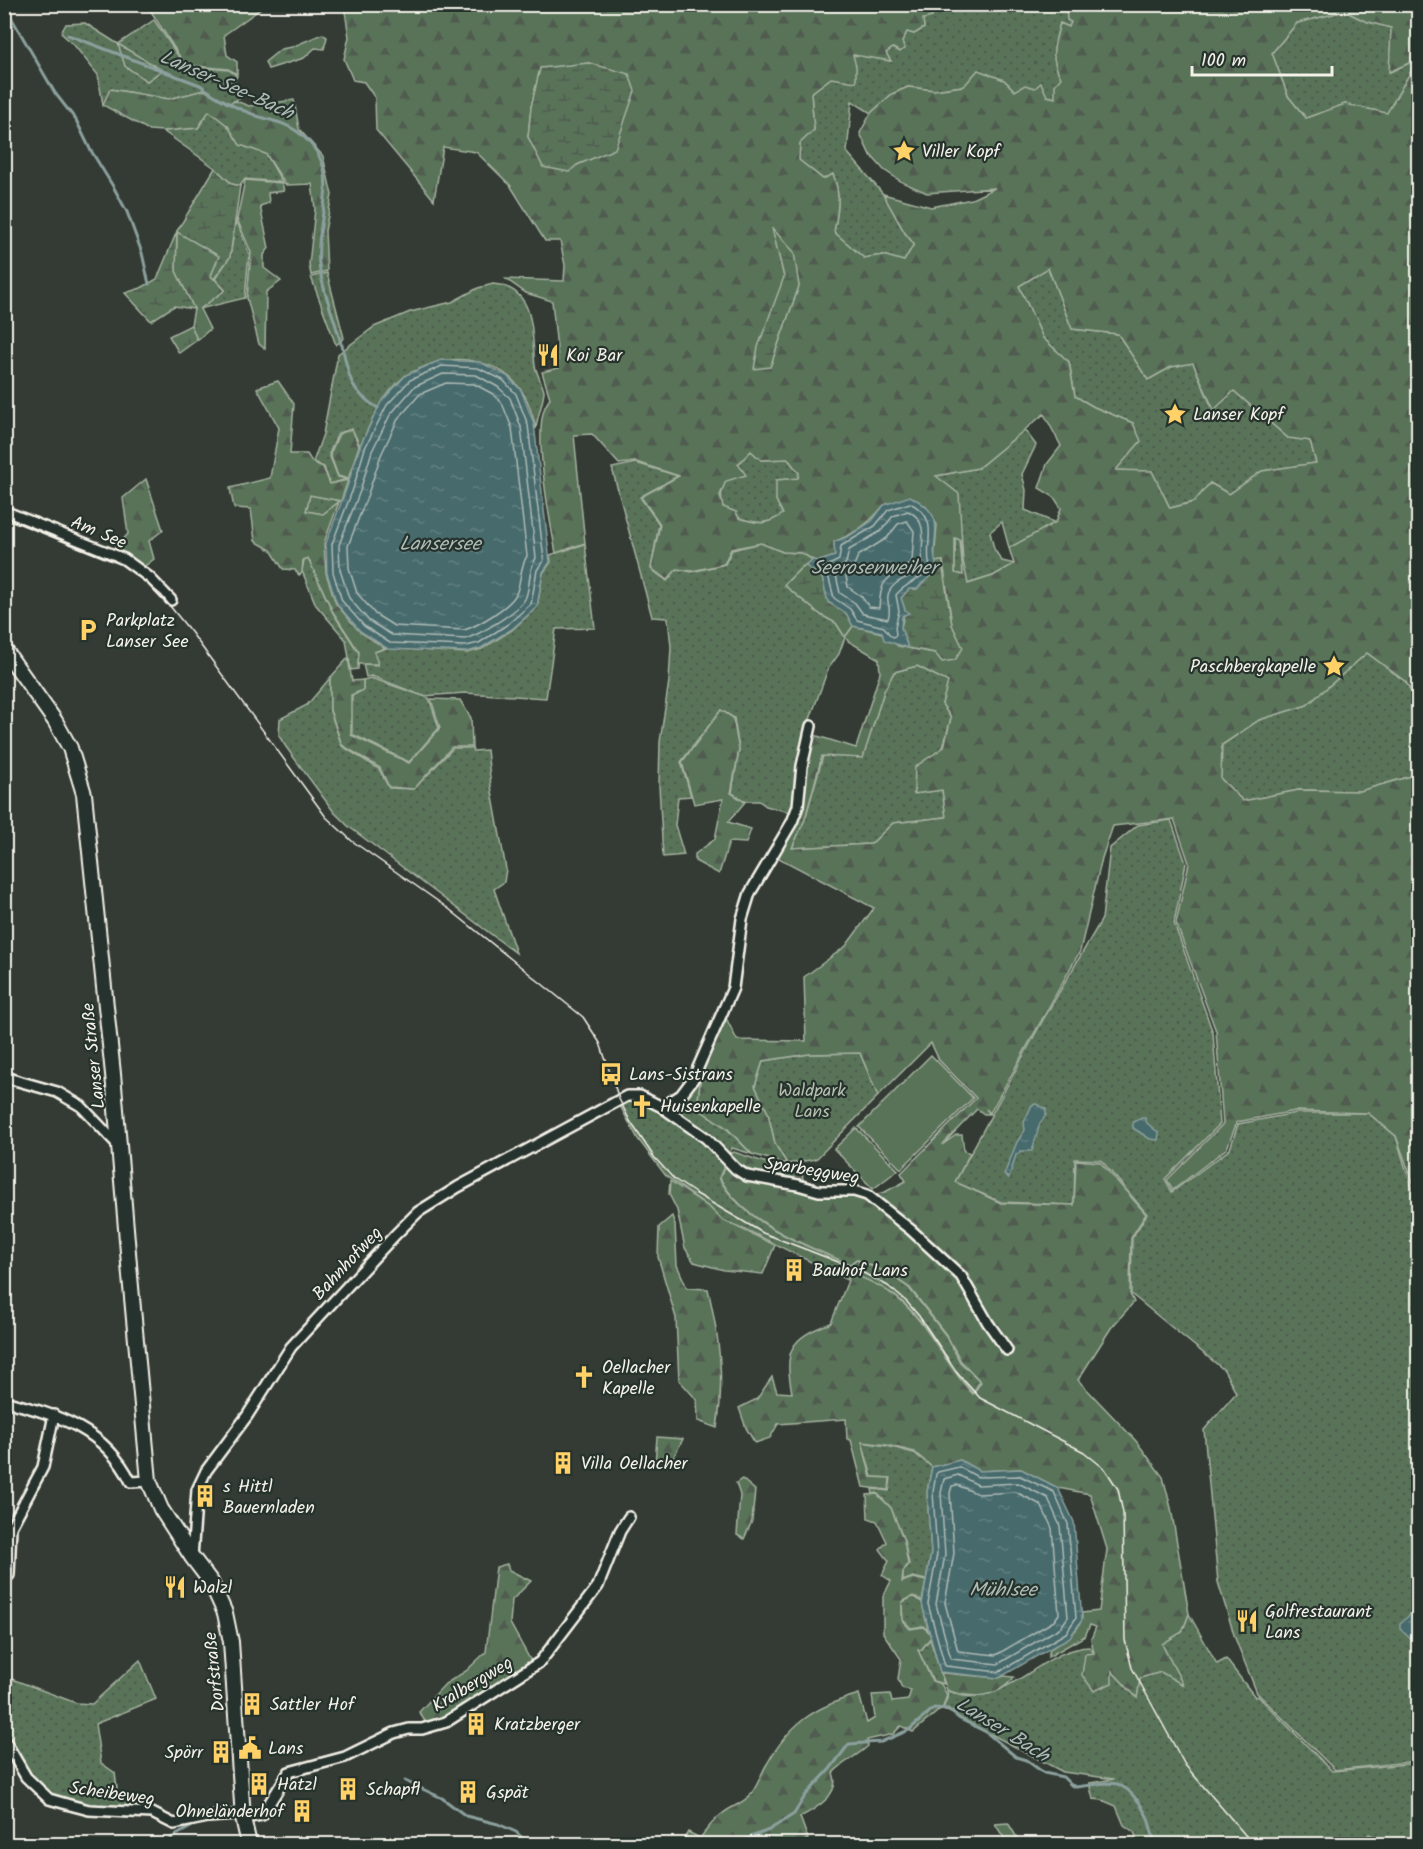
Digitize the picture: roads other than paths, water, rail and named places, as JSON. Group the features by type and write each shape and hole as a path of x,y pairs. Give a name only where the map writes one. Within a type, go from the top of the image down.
{"main road":[{"name":"Lanser Straße","path":"4,649 55,721 70,748 84,794 120,1147 149,1481"},
{"name":"Dorfstraße","path":"149,1481 161,1509 192,1557 212,1582 225,1613 231,1642 243,1818 249,1845"}],"street":[{"name":"Am See","path":"4,511 124,559 150,578 171,600"},
{"path":"662,1107 681,1095 693,1079 733,988 742,919 750,893 792,822 798,806 802,766 811,726"},
{"path":"4,1077 57,1092 81,1106 120,1147"},
{"name":"Sparbeggweg","path":"640,1096 662,1107 706,1138 736,1169 747,1176 819,1191 856,1191 871,1198 911,1230 958,1273 1007,1350"},
{"name":"Bahnhofweg","path":"192,1557 197,1490 206,1471 247,1416 288,1351 401,1229 426,1207 498,1164 623,1097 640,1096"},
{"path":"4,1401 54,1415 101,1441 124,1467 131,1482 149,1481"},
{"path":"9,1575 11,1527 20,1514 43,1467 54,1415"},
{"name":"Kralbergweg","path":"243,1818 262,1815 289,1772 345,1757 394,1733 409,1729 423,1729 446,1722 540,1662 598,1586 628,1517"},
{"name":"Scheibeweg","path":"4,1739 26,1777 49,1799 88,1810 152,1813 174,1824 208,1817 236,1815 243,1818"}],"water":[{"name":"Lansersee","path":"441,360 480,362 507,376 521,390 534,424 550,562 543,572 537,607 512,629 481,648 467,652 388,649 360,631 337,604 327,573 326,543 360,446 381,402 406,375"},
{"name":"Seerosenweiher","path":"910,496 931,513 935,521 934,557 937,568 917,589 909,589 901,598 905,610 909,613 902,616 901,628 908,648 884,640 882,632 853,626 846,613 828,602 822,577 806,566 813,560 820,561 835,556 834,542 849,536 872,521 884,505"},
{"path":"1036,1104 1046,1109 1046,1115 1040,1123 1032,1151 1021,1151 1016,1155 1009,1178 1004,1175 1017,1142 1025,1130 1024,1122 1032,1105"},
{"path":"1145,1118 1147,1123 1159,1133 1158,1140 1150,1139 1133,1128 1133,1122"},
{"name":"Mühlsee","path":"960,1460 979,1471 1021,1469 1058,1488 1074,1522 1082,1620 1070,1637 999,1678 940,1672 922,1604 931,1553 927,1492 932,1467"},
{"path":"1410,1615 1418,1617 1418,1651 1416,1644 1400,1629 1400,1623"}],"waterway":[{"path":"4,5 55,93 76,120 90,149 127,212 142,253 149,284"},
{"name":"Lanser-See-Bach","path":"68,35 200,85 236,107 289,126 313,147 322,162 325,177 319,264 341,344"},
{"name":"Lanser-See-Bach","path":"342,345 352,382 361,395 378,408"},
{"name":"Lanser Bach","path":"738,1844 769,1830 794,1814 805,1796 849,1744 881,1742 909,1730 934,1708 948,1709 960,1719 986,1732 1016,1757 1026,1760 1044,1773 1063,1777 1071,1785 1076,1787 1106,1783 1118,1784 1128,1790 1139,1802 1148,1818 1155,1844"},
{"name":"Lanser Bach","path":"405,1781 442,1798 466,1816 498,1824 516,1832 529,1844"},
{"name":"Lanser Bach","path":"171,1838 198,1823"}],"tram line":[{"path":"4,516 114,560 161,595 191,632 326,817 352,841 449,909 583,1017 600,1043 619,1099 630,1121 654,1157 674,1179 763,1233 854,1268 888,1286 919,1316 958,1374 980,1398 1084,1452 1105,1469 1118,1489 1123,1513 1125,1640 1132,1668 1185,1765 1253,1844"}],"place":[{"name":"Viller Kopf","path":"904,151"},
{"name":"Koi Bar","path":"548,355"},
{"name":"Lanser Kopf","path":"1175,414"},
{"name":"Parkplatz Lanser See","path":"88,630"},
{"name":"Paschbergkapelle","path":"1334,666"},
{"name":"Lans-Sistrans","path":"611,1074"},
{"name":"Huisenkapelle","path":"642,1106"},
{"name":"Bauhof Lans","path":"794,1270"},
{"name":"Oellacher Kapelle","path":"584,1377"},
{"name":"Villa Oellacher","path":"563,1463"},
{"name":"s Hittl Bauernladen","path":"205,1496"},
{"name":"Walzl","path":"175,1587"},
{"name":"Golfrestaurant Lans","path":"1247,1621"},
{"name":"Sattler Hof","path":"252,1704"},
{"name":"Kratzberger","path":"476,1724"},
{"name":"Lans","path":"250,1748"},
{"name":"Spörr","path":"221,1752"},
{"name":"Hatzl","path":"259,1784"},
{"name":"Schapfl","path":"348,1789"},
{"name":"Gspät","path":"468,1792"},
{"name":"Ohneländerhof","path":"302,1811"}],"park label":[{"name":"Waldpark Lans","path":"812,1100"}]}
